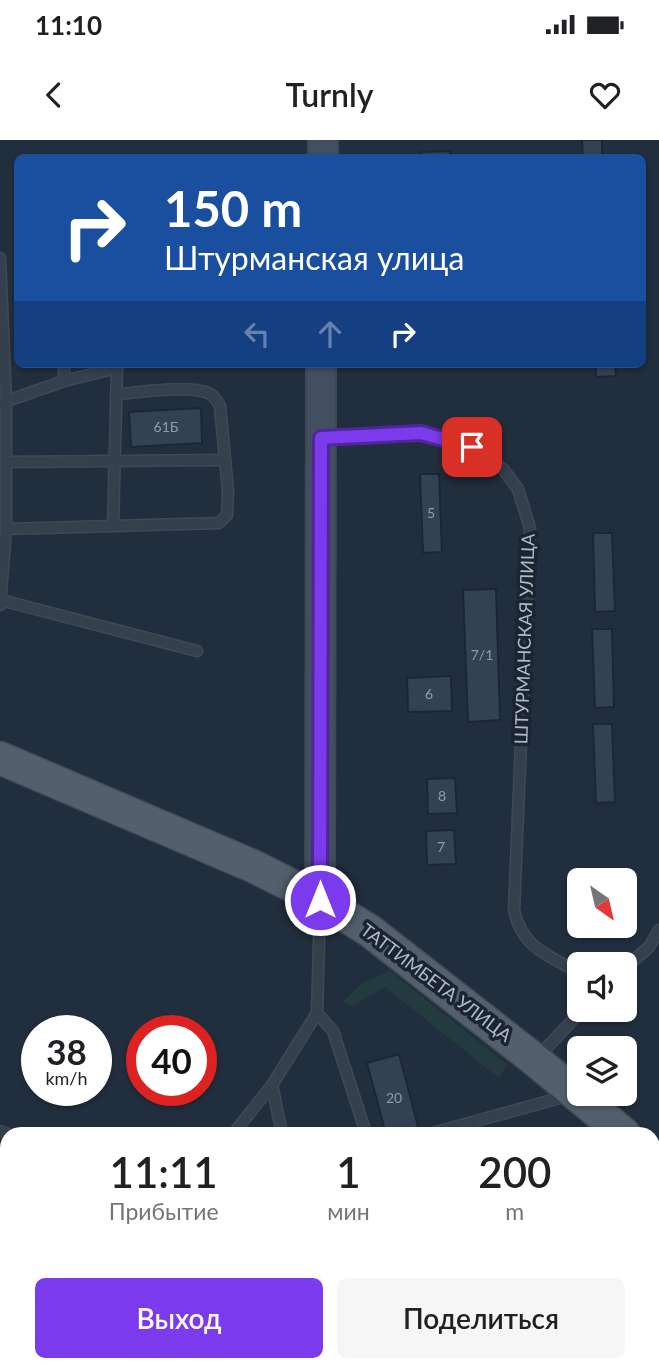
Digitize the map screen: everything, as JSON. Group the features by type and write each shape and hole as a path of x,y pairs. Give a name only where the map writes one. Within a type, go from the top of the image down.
{"main road":[{"name":"ТАТТИМБЕТА УЛИЦА","path":"0,758 255,867 320,900 370,931 567,1086"},
{"name":"ТАТТИМБЕТА УЛИЦА","path":"590,1106 616,1127"}],"street":[{"path":"320,900 321,368"}],"lane":[{"path":"0,258 6,462 6,529 2,542 1,603 197,651"},
{"path":"64,368 64,381"},
{"path":"3,402 111,368"},
{"path":"113,526 118,368"},
{"path":"6,529 219,523 227,515 228,491 220,406 209,393 178,389 116,394"},
{"name":"ШТУРМАНСКАЯ УЛИЦА","path":"321,438 421,433 472,447 503,469 519,489 530,528 514,910 517,927 533,947 567,965"},
{"path":"6,462 225,460"},
{"path":"238,1127 272,1084 317,1013 320,900"},
{"path":"637,958 649,947 659,930"},
{"path":"317,1013 333,1031 364,1127"},
{"path":"535,1059 570,1022"},
{"path":"272,1084 281,1127"},
{"path":"455,1127 567,1096"}],"green space":[{"path":"390,971 507,1064 499,1078 385,987 352,1006 343,1002 362,983"}],"building":[{"path":"582,140 602,140 602,154 583,154"},
{"path":"450,151 450,154 421,154"},
{"path":"596,368 615,368 616,376 596,377"},
{"path":"201,408 202,443 131,447 129,412"},
{"path":"420,474 439,474 442,552 423,553"},
{"path":"593,533 612,533 615,611 595,612"},
{"path":"496,589 500,720 468,722 463,590"},
{"path":"592,629 612,629 614,707 595,708"},
{"path":"451,676 452,711 408,712 407,678"},
{"path":"593,724 612,724 615,802 596,803"},
{"path":"455,778 457,813 428,814 427,779"},
{"path":"454,830 456,864 427,865 426,831"},
{"path":"399,1054 418,1127 384,1127 367,1063"}],"route":[{"path":"320,900 321,438 421,433 472,447"}]}
